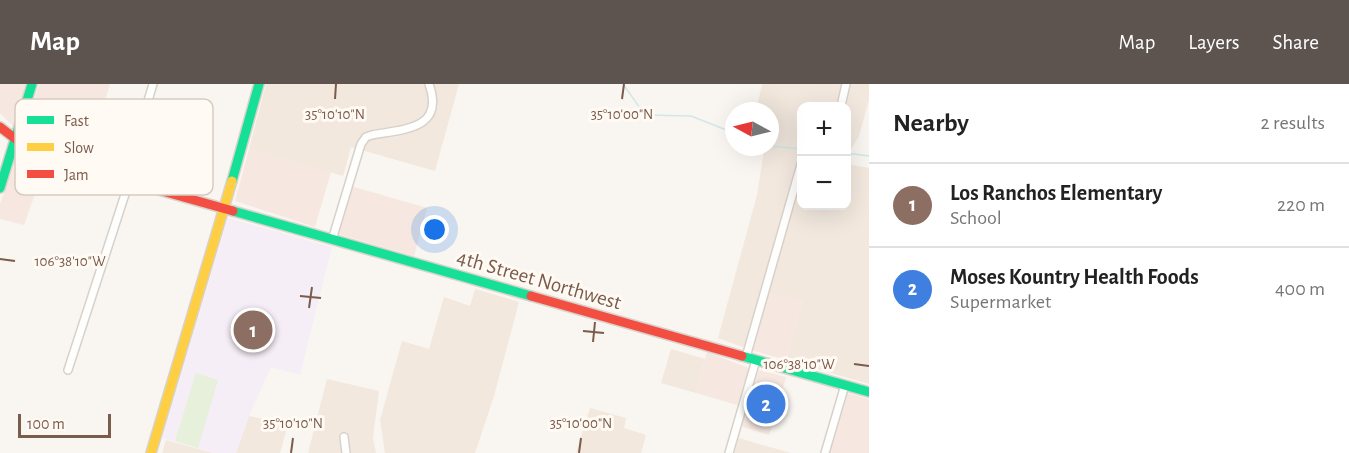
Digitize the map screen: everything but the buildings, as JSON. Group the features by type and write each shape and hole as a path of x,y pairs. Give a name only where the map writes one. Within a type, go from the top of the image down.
{"main road":[{"path":"28,99 32,84"},
{"path":"151,453 259,84"},
{"name":"4th Street Northwest","path":"0,127 15,139"},
{"path":"0,188 15,143"},
{"name":"4th Street Northwest","path":"176,195 869,392"}],"street":[{"path":"149,99 153,84"},
{"path":"332,240 346,186 361,144 366,137 417,126 424,122 434,107 429,84"},
{"path":"842,102 846,84"},
{"path":"746,357 797,175"},
{"path":"68,370 123,195"},
{"path":"729,453 756,360"},
{"path":"825,453 845,386"},
{"path":"344,437 346,453"}],"shaded area":[{"path":"0,84 26,84 21,99 15,99 13,126 0,113"},
{"path":"39,84 110,84 105,99 35,99"},
{"path":"266,84 459,84 435,171 351,147 343,176 249,149"},
{"path":"762,84 869,84 869,100 859,136 851,149 851,102 797,102 797,210 851,210 851,165 869,168 869,384 786,360 802,302 767,293 751,350 718,338 757,195 763,156 779,156 779,102 758,102"},
{"path":"249,149 331,172 315,227 235,201"},
{"path":"15,163 15,195 35,195 24,225 0,219 0,204"},
{"path":"351,186 427,208 414,256 338,234"},
{"path":"228,218 332,247 300,375 271,367 249,416 236,453 214,453 162,438"},
{"path":"475,289 519,302 494,396 475,453 385,453 380,420 402,341 429,349 444,297 470,306"},
{"path":"767,293 802,302 786,360 751,350"},
{"path":"671,349 705,359 696,393 661,383"},
{"path":"707,352 749,368 737,405 696,393"},
{"path":"759,370 786,377 769,435 740,426"},
{"path":"327,379 379,391 373,438 376,453 308,453"},
{"path":"839,391 869,399 869,453 821,453"},
{"path":"590,408 626,418 624,428 646,435 641,453 576,453"},
{"path":"249,416 288,424 280,453 236,453"},
{"path":"739,438 766,446 791,453 734,453"},
{"path":"166,440 213,453 162,453"}],"green space":[{"path":"196,373 218,380 198,448 175,441"}],"waterway":[{"path":"623,84 645,115 691,116 725,129"},
{"path":"779,147 797,149"},
{"path":"851,154 869,156"}],"traffic: fast":[{"path":"27,99 32,84"},
{"path":"232,181 259,84"},
{"path":"0,188 15,139"},
{"path":"233,211 531,296"},
{"path":"742,356 869,392"}],"traffic: slow":[{"path":"151,453 232,181"}],"traffic: jam":[{"path":"0,127 15,139"},
{"path":"176,195 233,211"},
{"path":"531,296 742,356"}],"place":[{"name":"Los Ranchos Elementary","path":"253,330"},
{"name":"Moses Kountry Health Foods","path":"766,404"}]}
